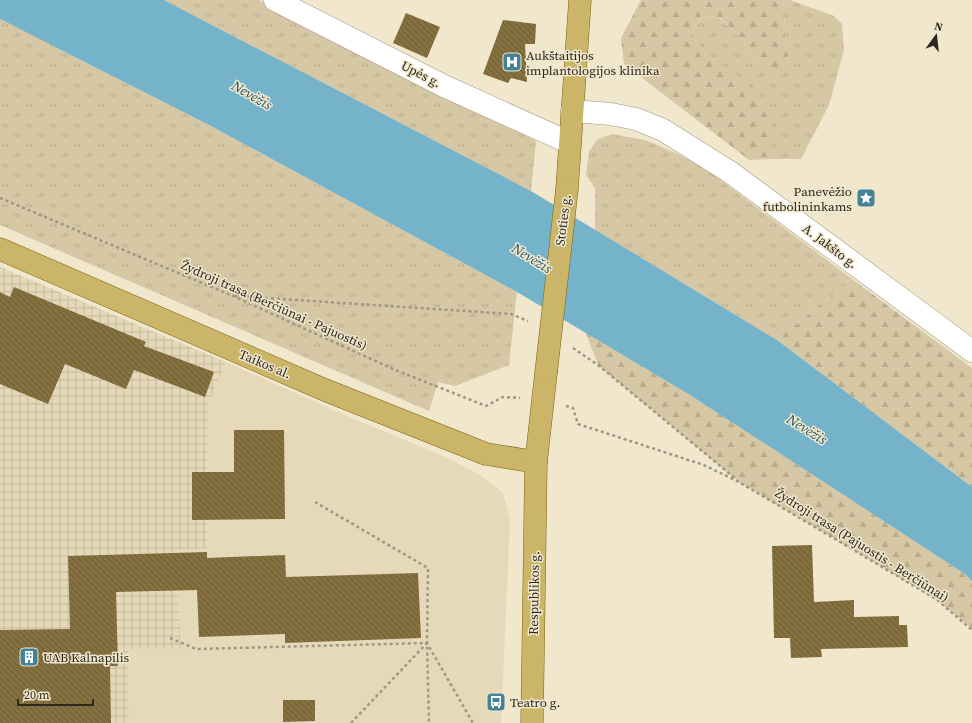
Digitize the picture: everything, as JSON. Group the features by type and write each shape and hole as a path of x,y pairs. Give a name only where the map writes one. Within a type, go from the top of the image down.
{"main road":[{"name":"Stoties g.","path":"536,462 567,189 580,0"},
{"name":"Taikos al.","path":"0,249 325,390 486,454 536,462"},
{"name":"Respublikos g.","path":"532,723 536,462"}],"street":[{"name":"Upės g.","path":"274,0 444,86 570,143"},
{"name":"A. Jakšto g.","path":"572,111 611,114 636,119 663,130 730,172 972,351"}],"path":[{"name":"Žydroji trasa (Berčiūnai - Pajuostis)","path":"0,198 232,296 393,369 486,406 503,397 543,400 573,408 578,424 704,465 739,482"},
{"path":"232,296 511,314"},
{"path":"598,365 739,482"},
{"name":"Žydroji trasa (Pajuostis - Berčiūnai)","path":"739,482 936,599 972,630"},
{"path":"315,502 428,568 427,643 429,723"},
{"path":"170,638 196,649 427,643"},
{"path":"351,723 427,643"},
{"path":"427,643 473,723"}],"shaded area":[{"path":"0,267 226,362 208,405 207,548 175,550 181,649 128,649 129,723 0,723"},
{"path":"226,362 347,416 448,458 483,477 503,493 510,520 501,723 129,723 128,649 181,648 175,549 207,548 208,405"}],"green space":[{"path":"164,0 259,0 536,141 531,191"},
{"path":"641,0 783,0 788,67 780,77 761,69 740,37 719,17 702,16 690,36 712,58 757,89 771,119 771,159 749,160 624,64 621,38"},
{"path":"783,0 790,0 834,16 842,24 844,50 829,105 801,159 771,159 771,119 690,36 702,16 718,17 740,37 761,69 788,67"},
{"path":"0,19 211,126 517,292 509,365 455,386 438,382 429,411 0,225"},
{"path":"612,134 645,140 678,154 707,170 852,279 777,340 595,230 595,188 586,175 589,151 598,139"},
{"path":"852,279 972,368 972,487 777,340"},
{"path":"586,333 690,395 965,574 972,581 972,629 936,599 739,482 598,365"}],"water":[{"name":"Nevėžis","path":"0,0 164,0 531,191 777,340 972,487 972,581 965,574 690,395 517,292 211,126 0,19"}],"building":[{"path":"406,13 440,27 427,58 393,43"},
{"path":"503,20 536,24 535,44 525,44 527,82 511,78 508,83 483,74"},
{"path":"14,287 146,342 144,346 214,372 205,397 134,370 126,389 65,364 48,404 0,384 0,292 10,297"},
{"path":"234,430 284,430 285,519 192,520 192,472 234,472"},
{"path":"812,545 814,602 854,600 854,617 899,616 899,625 907,625 908,647 821,649 822,657 791,658 790,638 774,638 772,546"},
{"path":"207,552 207,558 285,555 286,577 418,573 421,638 285,643 285,634 199,637 197,590 116,592 118,666 110,666 111,723 0,723 0,630 70,629 68,556"},
{"path":"283,700 315,700 315,721 283,722"}],"place":[{"name":"Aukštaitijos implantologijos klinika","path":"512,62"},
{"name":"Panevėžio futbolininkams","path":"866,198"},
{"name":"UAB Kalnapilis","path":"29,657"},
{"name":"Teatro g.","path":"496,702"}]}
